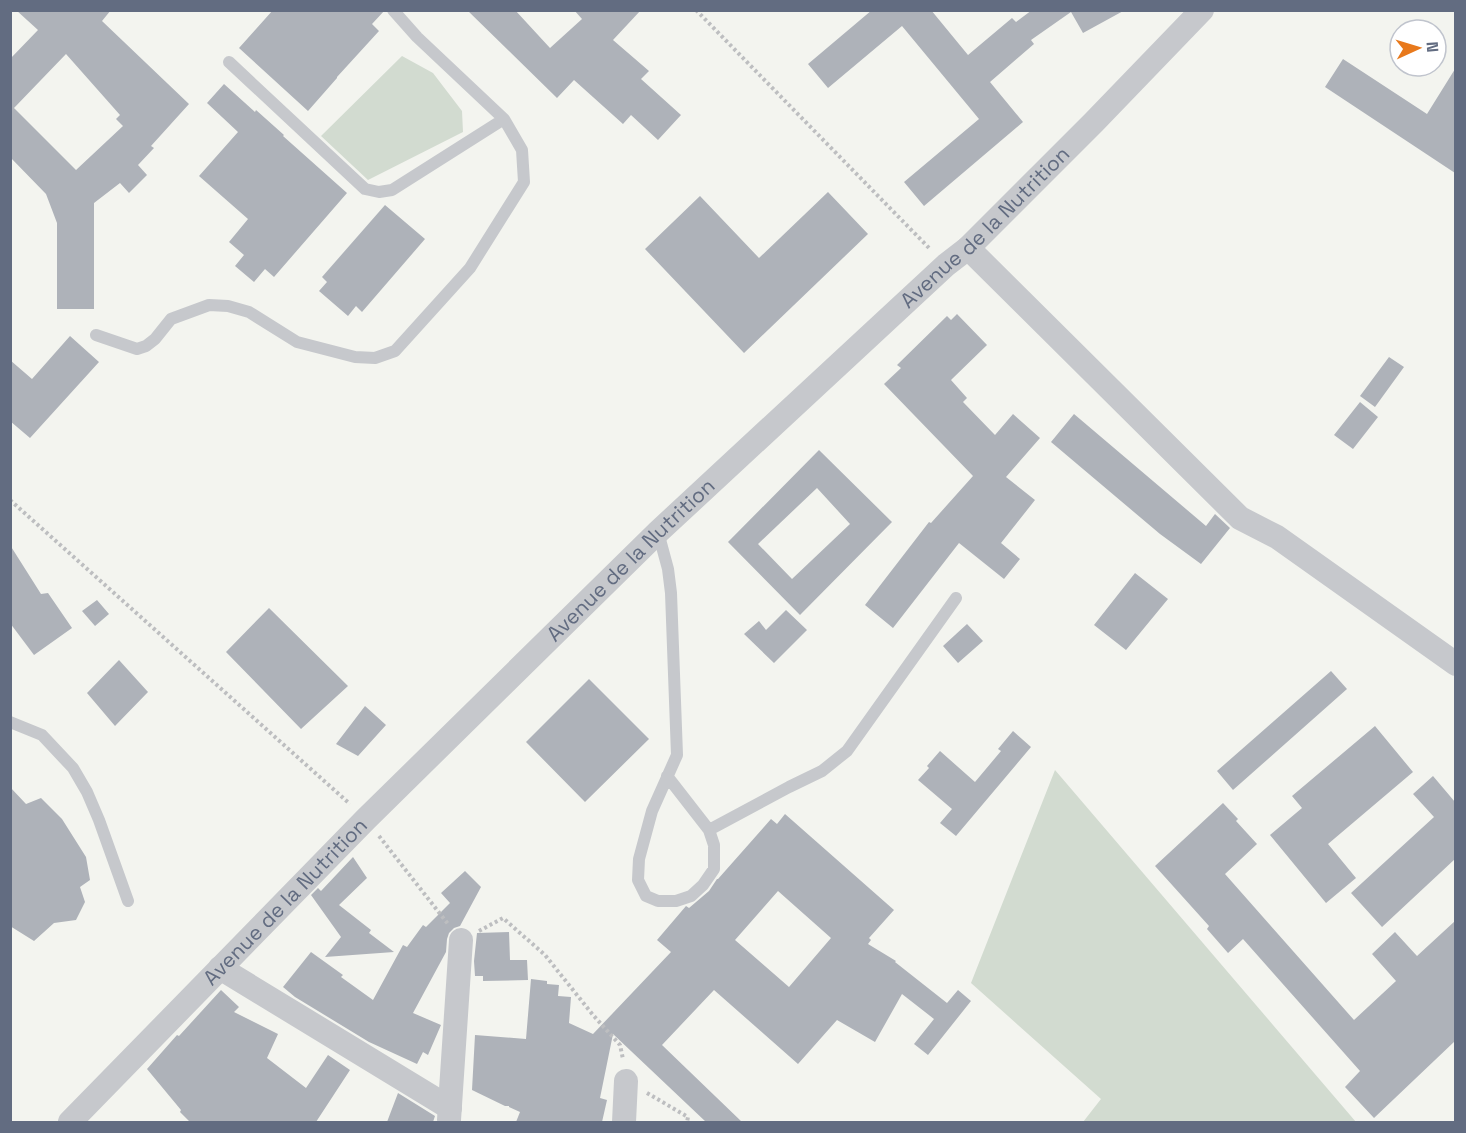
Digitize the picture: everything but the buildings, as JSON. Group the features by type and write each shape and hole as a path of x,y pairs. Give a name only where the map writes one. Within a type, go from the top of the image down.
{"street":[{"name":"Avenue de la Nutrition","path":"70,1122 366,819 658,532 946,265 968,248 1202,10"},
{"path":"968,248 1240,518 1277,537 1455,664"},
{"path":"220,968 450,1115 461,940"},
{"path":"624,1122 626,1081"}],"lane":[{"path":"96,335 137,349 146,346 154,339 171,319 209,305 228,306 249,312 297,342 355,357 375,358 394,351 470,268 524,182 522,150 504,119 417,37 393,10"},
{"path":"229,62 365,189 379,192 392,190 504,119"},
{"path":"658,532 668,569 670,592 677,755 652,811 639,859 638,880 646,896 658,901 676,901 691,896 703,885 714,869 714,845 709,830 668,776"},
{"path":"709,830 822,771 847,751 956,598"},
{"path":"10,722 13,721 42,735 73,768 99,820 128,901"}],"path":[{"path":"696,10 946,265"},
{"path":"10,501 366,819 461,940 503,918 545,955 620,1045 626,1081 688,1117 687,1122"}],"shaded area":[{"path":"402,56 433,73 462,111 463,132 368,180 321,136"},
{"path":"1055,770 1356,1122 1083,1122 1101,1099 971,983"}]}
